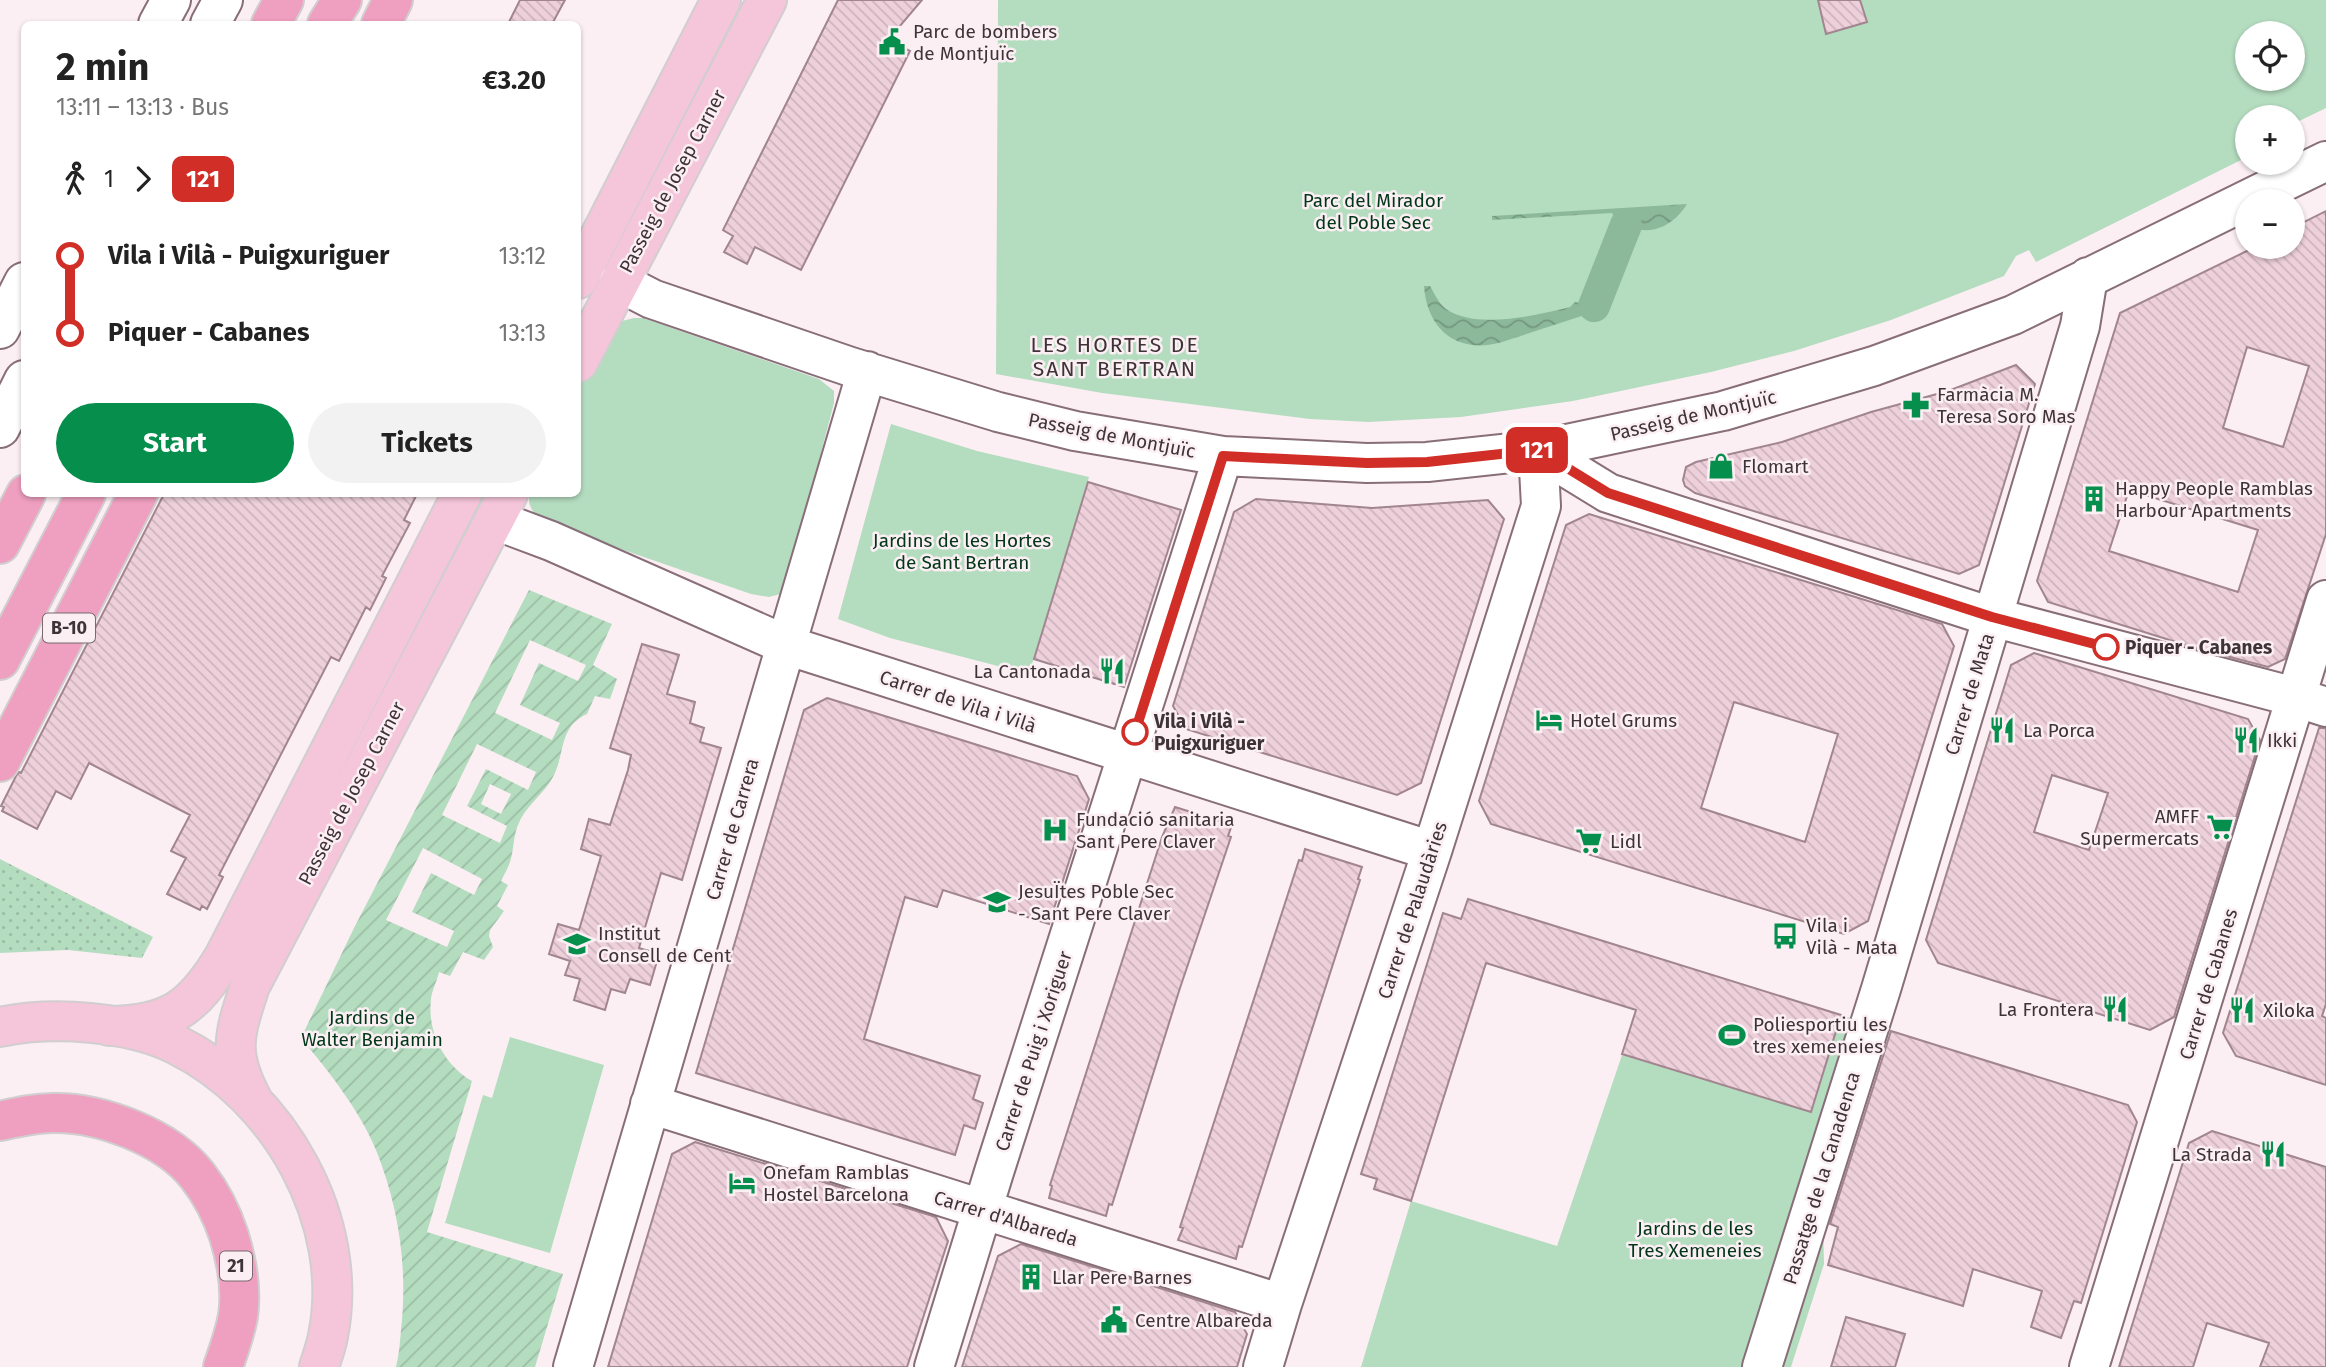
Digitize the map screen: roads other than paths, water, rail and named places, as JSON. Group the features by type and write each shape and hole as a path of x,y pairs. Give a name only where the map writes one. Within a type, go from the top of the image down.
{"highway":[{"path":"273,21 284,0"},
{"path":"329,21 342,0"},
{"path":"382,21 393,0"},
{"path":"0,544 24,497"},
{"name":"B-10","path":"0,660 84,497"},
{"name":"B-10","path":"0,762 136,497"},
{"name":"21","path":"0,1121 28,1114 54,1112 114,1123 144,1135 171,1152 196,1173 225,1224 239,1286 238,1315 223,1367"}],"main road":[{"name":"Passeig de Josep Carner","path":"582,270 721,0"},
{"name":"Passeig de Josep Carner","path":"581,356 767,0"},
{"path":"582,270 619,282"},
{"name":"Passeig de Josep Carner","path":"109,1026 134,1026 164,1018 181,1009 211,980 460,497"},
{"name":"Passeig de Josep Carner","path":"253,1101 238,1069 235,1050 236,1028 250,986 502,507"},
{"path":"1,1027 42,1022 109,1026 150,1035 177,1045 205,1062 253,1101 300,1167 316,1201 326,1236 331,1270 331,1305 328,1336 319,1367"}],"street":[{"path":"160,21 171,0"},
{"path":"212,21 223,0"},
{"name":"Passeig de Montjuïc","path":"619,282 652,299 867,371 998,412 1074,431 1223,456 1367,463 1427,462 1538,450 1723,411 1874,366 2012,316 2326,161"},
{"name":"Carrer de Mata","path":"1881,989 2080,326 2088,277"},
{"path":"0,329 21,288"},
{"name":"Carrer de Carrera","path":"573,1367 867,371"},
{"path":"0,428 21,386"},
{"path":"1538,450 1608,493 1992,617 2310,702"},
{"name":"Carrer de Palaudàries","path":"1263,1367 1432,851 1541,506 1538,450"},
{"name":"Carrer de Puig i Xoriguer","path":"934,1367 1223,456"},
{"name":"Carrer de Vila i Vilà","path":"502,507 551,541 786,645 1432,851"},
{"name":"Carrer de Cabanes","path":"2089,1367 2177,1086 2310,702 2326,600"},
{"name":"Passatge de la Canadenca","path":"1762,1367 1881,989"},
{"name":"Carrer d'Albareda","path":"650,1104 1282,1304"}],"water":[{"path":"1687,204 1675,219 1651,230 1633,228 1612,213 1492,220 1492,216"},
{"path":"1424,286 1430,286 1446,309 1473,319 1524,317 1570,307 1575,302 1597,306 1594,312 1502,342 1472,345 1459,342 1438,326 1426,302"}],"waterway":[{"path":"1594,306 1626,225"}],"place":[{"name":"Parc de bombers de Montjuïc","path":"892,42"},
{"name":"Farmàcia M. Teresa Soro Mas","path":"1916,405"},
{"name":"Flomart","path":"1721,466"},
{"name":"Happy People Ramblas Harbour Apartments","path":"2094,499"},
{"name":"Piquer - Cabanes","path":"2106,647"},
{"name":"La Cantonada","path":"1112,671"},
{"name":"Hotel Grums","path":"1549,720"},
{"name":"La Porca","path":"2002,730"},
{"name":"Vila i Vilà - Puigxuriguer","path":"1135,732"},
{"name":"Ikki","path":"2246,740"},
{"name":"AMFF Supermercats","path":"2220,827"},
{"name":"Fundació sanitaria Sant Pere Claver","path":"1055,830"},
{"name":"Lidl","path":"1589,841"},
{"name":"JesuÏtes Poble Sec - Sant Pere Claver","path":"997,902"},
{"name":"Vila i Vilà - Mata","path":"1785,936"},
{"name":"Institut Consell de Cent","path":"577,944"},
{"name":"La Frontera","path":"2115,1009"},
{"name":"Xiloka","path":"2242,1010"},
{"name":"Poliesportiu les tres xemeneies","path":"1732,1035"},
{"name":"La Strada","path":"2273,1154"},
{"name":"Onefam Ramblas Hostel Barcelona","path":"742,1183"},
{"name":"Llar Pere Barnes","path":"1031,1277"},
{"name":"Centre Albareda","path":"1114,1320"}],"district":[{"name":"LES HORTES DE SANT BERTRAN","path":"1115,357"}],"park label":[{"name":"Parc del Mirador del Poble Sec","path":"1373,211"},
{"name":"Jardins de les Hortes de Sant Bertran","path":"962,551"},
{"name":"Jardins de Walter Benjamin","path":"372,1028"},
{"name":"Jardins de les Tres Xemeneies","path":"1695,1239"}]}
